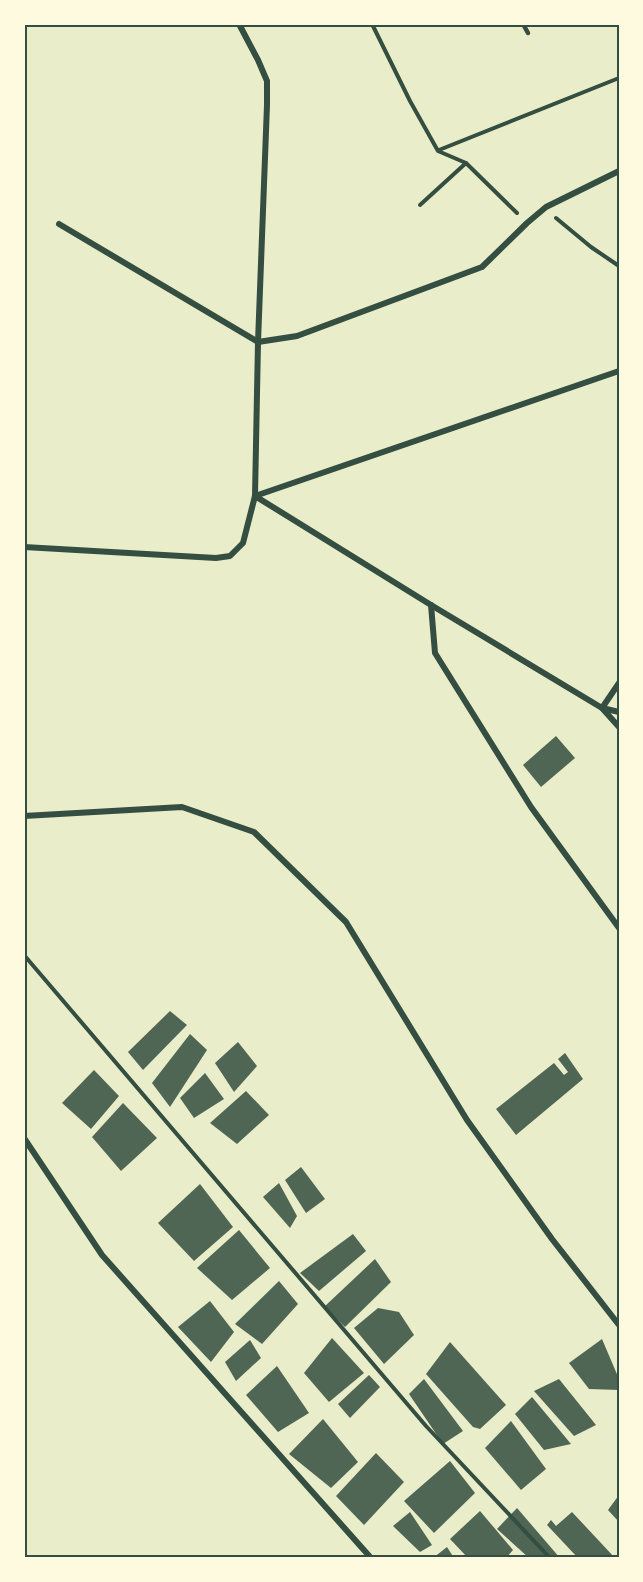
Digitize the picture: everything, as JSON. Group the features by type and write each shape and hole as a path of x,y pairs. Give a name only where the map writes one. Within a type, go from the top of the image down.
{"street":[{"path":"24,547 216,558 230,556 243,543 255,496 267,81 239,24"},
{"path":"59,224 258,342 297,336 482,267 546,207 619,171"},
{"path":"255,496 619,371"},
{"path":"255,496 602,708 619,727"},
{"path":"431,605 435,653 531,807 619,928"},
{"path":"602,708 619,683"},
{"path":"602,708 619,712"},
{"path":"24,816 182,807 254,832 346,922 466,1120 552,1239 619,1325"},
{"path":"24,1138 102,1255 371,1558"}],"lane":[{"path":"523,24 528,33"}],"path":[{"path":"372,24 438,151 466,164 527,223 556,218 591,247 619,266"},
{"path":"438,151 619,78"},
{"path":"420,205 466,164"},
{"path":"24,955 426,1426 550,1558"}],"building":[{"path":"556,736 575,758 541,787 523,765"},
{"path":"170,1011 187,1025 143,1070 128,1052"},
{"path":"190,1034 207,1050 170,1107 152,1083"},
{"path":"238,1042 257,1066 234,1092 215,1063"},
{"path":"565,1053 583,1079 516,1135 496,1109 554,1063 564,1075 568,1072 558,1059"},
{"path":"94,1070 119,1096 91,1129 62,1103"},
{"path":"205,1073 224,1099 194,1118 180,1098"},
{"path":"246,1091 269,1115 237,1144 210,1123"},
{"path":"123,1103 157,1138 121,1171 92,1137"},
{"path":"301,1167 325,1199 306,1213 285,1180"},
{"path":"279,1183 297,1216 290,1228 263,1197"},
{"path":"200,1184 233,1227 194,1261 158,1223"},
{"path":"239,1230 270,1268 232,1300 197,1268"},
{"path":"353,1234 366,1251 319,1291 300,1273"},
{"path":"375,1259 391,1282 345,1327 324,1307"},
{"path":"279,1281 298,1304 262,1344 235,1324"},
{"path":"210,1301 234,1332 211,1362 178,1327"},
{"path":"378,1308 399,1312 414,1335 384,1364 354,1328"},
{"path":"332,1338 364,1373 329,1402 304,1373"},
{"path":"602,1339 619,1379 619,1390 589,1389 569,1363"},
{"path":"250,1340 261,1358 236,1381 225,1362"},
{"path":"450,1342 506,1405 480,1429 473,1427 426,1374"},
{"path":"277,1366 309,1413 278,1432 246,1395"},
{"path":"369,1375 380,1387 350,1418 338,1404"},
{"path":"424,1379 463,1431 443,1444 409,1394"},
{"path":"559,1379 596,1425 574,1436 534,1391"},
{"path":"532,1397 571,1444 544,1450 515,1414"},
{"path":"323,1419 358,1462 331,1488 289,1454"},
{"path":"511,1421 546,1469 521,1490 485,1448"},
{"path":"376,1453 404,1482 364,1525 336,1496"},
{"path":"450,1461 475,1493 434,1533 404,1501"},
{"path":"619,1495 619,1522 608,1510"},
{"path":"517,1508 560,1558 529,1558 497,1529"},
{"path":"480,1511 513,1550 506,1558 468,1558 450,1539"},
{"path":"410,1512 432,1545 420,1552 393,1526"},
{"path":"572,1512 615,1558 578,1558 547,1525 551,1520 556,1526"},
{"path":"447,1547 454,1558 433,1558"}]}
